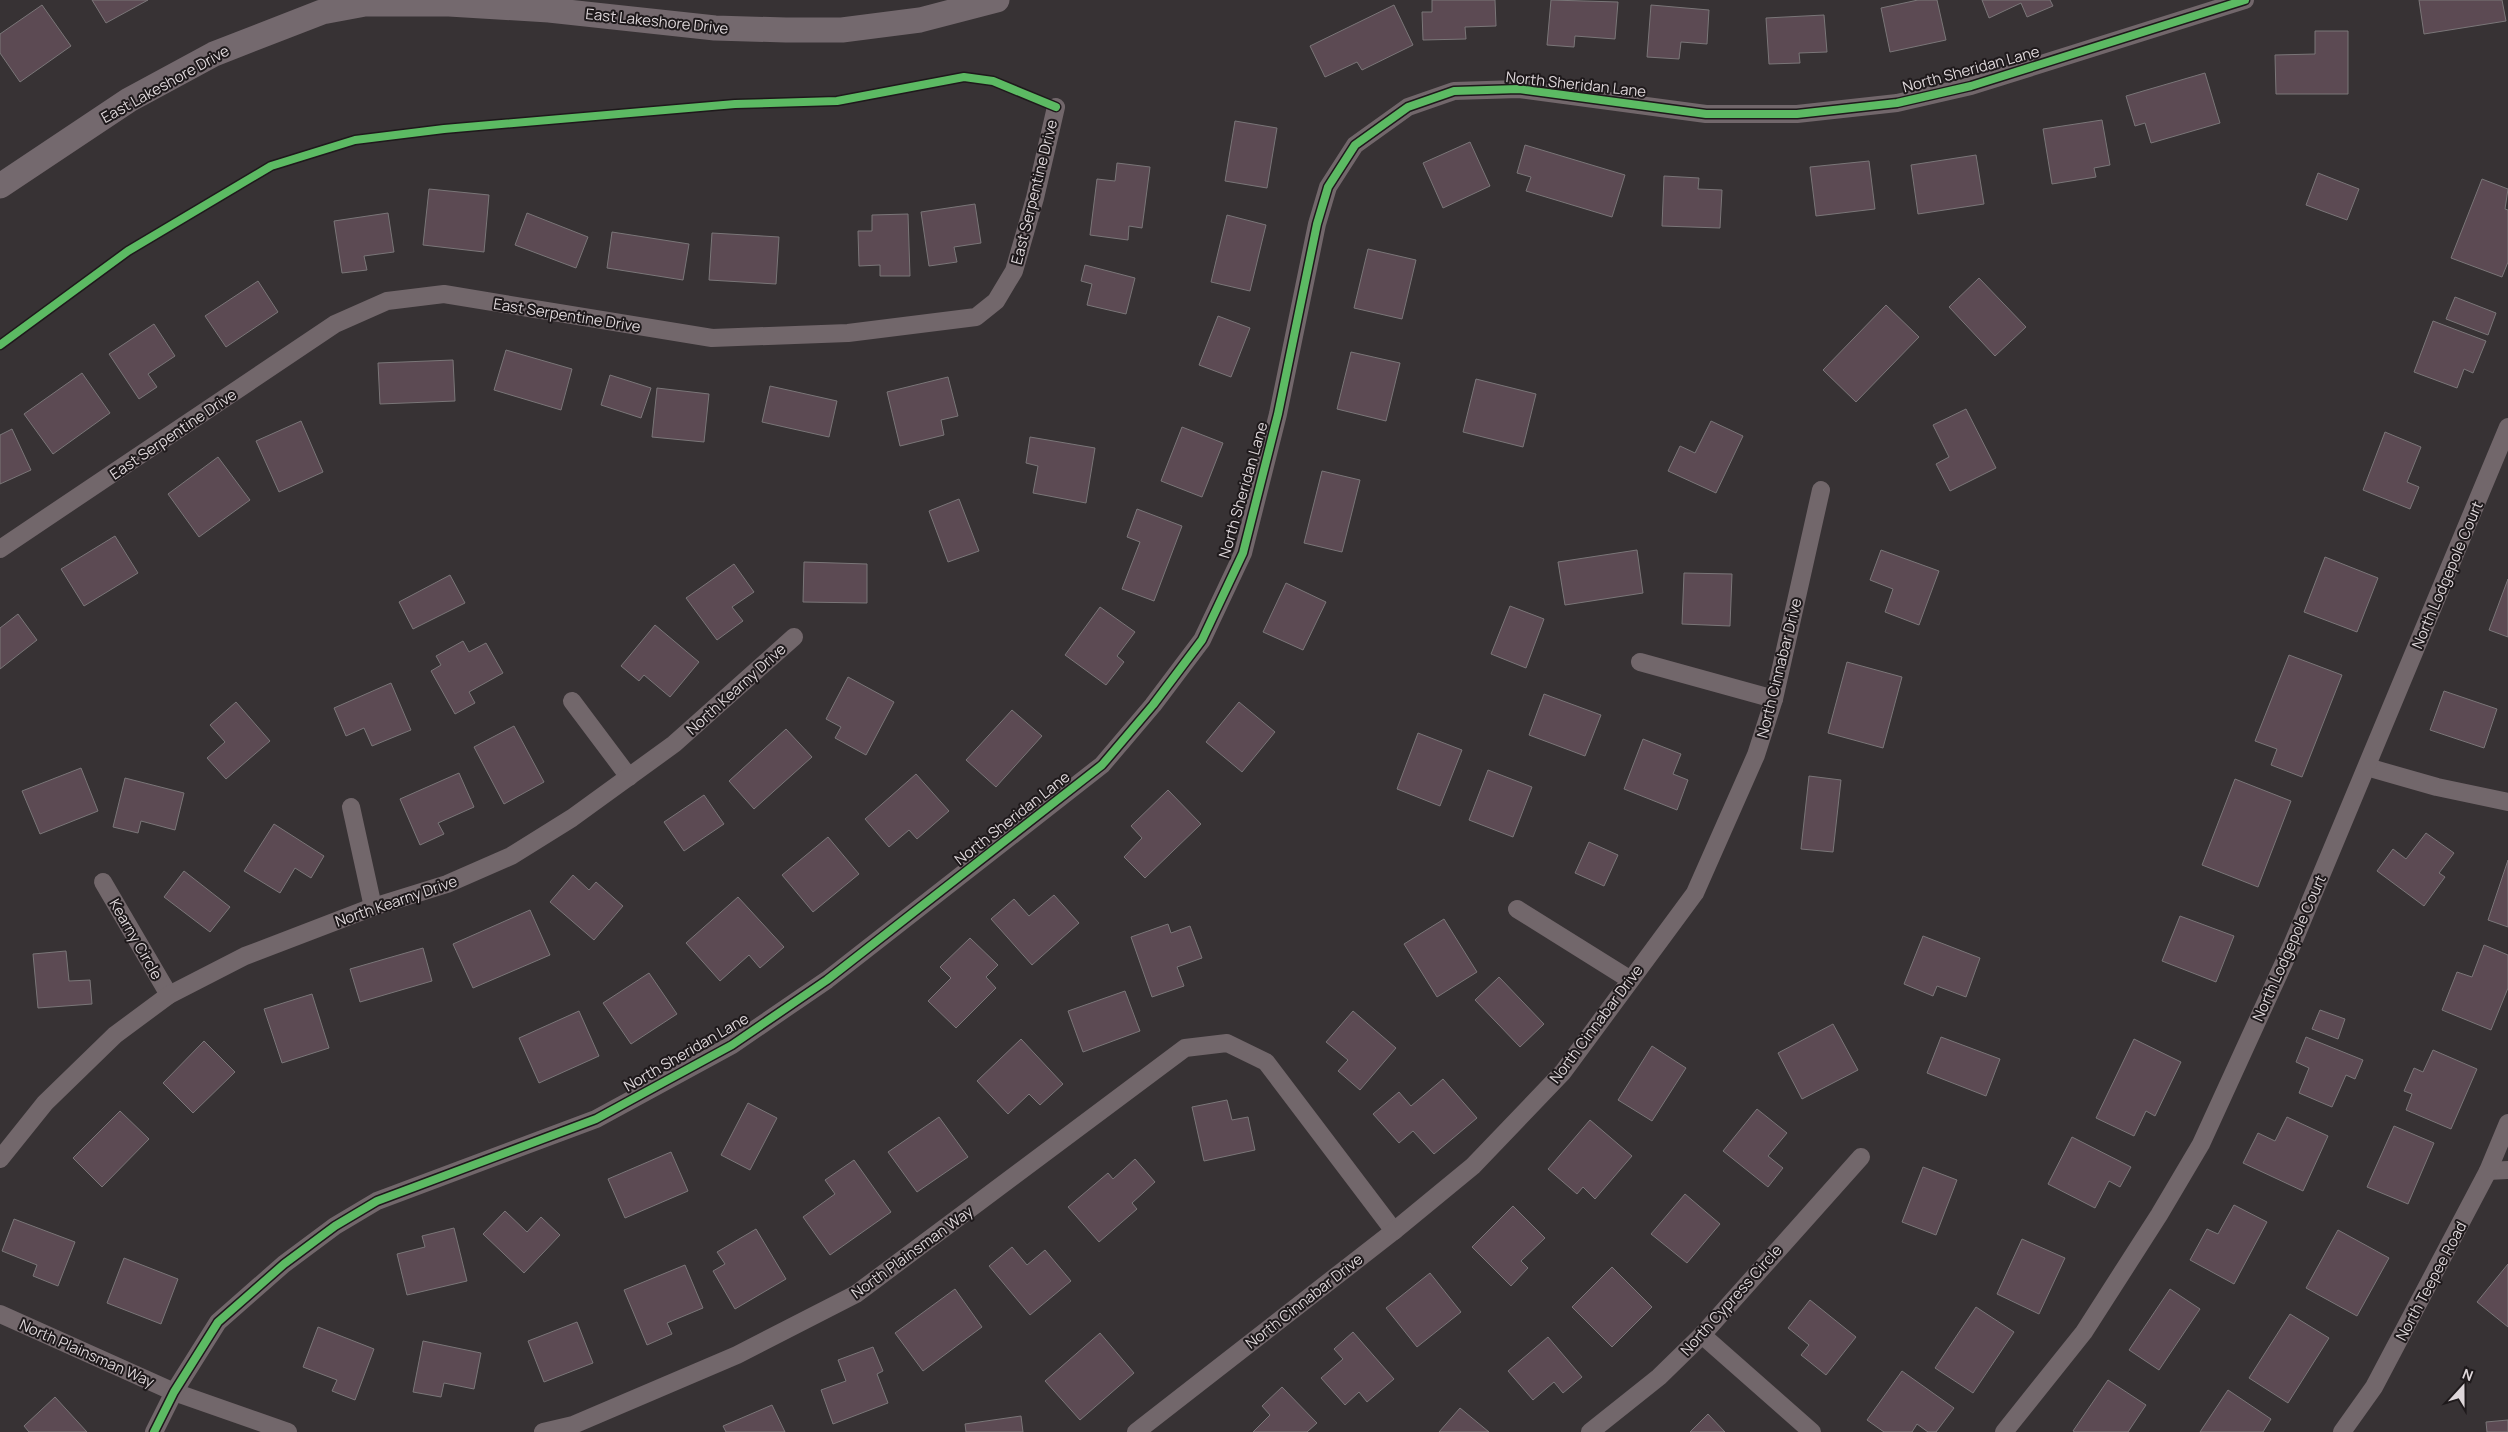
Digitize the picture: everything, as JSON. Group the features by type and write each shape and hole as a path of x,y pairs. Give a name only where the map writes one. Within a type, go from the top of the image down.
{"main road":[{"name":"East Lakeshore Drive","path":"0,186 129,100 214,54 322,12 365,4 449,2 549,10 715,28 842,30 920,20 998,0"}],"street":[{"name":"North Sheridan Lane","path":"154,1432 174,1392 218,1322 284,1264 335,1226 377,1201 596,1119 732,1045 827,980 1102,765 1153,705 1202,640 1243,553 1278,414 1317,224 1328,187 1355,145 1408,107 1454,90 1519,89 1706,114 1797,114 1897,103 1971,86 2245,0"},
{"name":"East Serpentine Drive","path":"0,549 335,324 387,301 444,294 712,338 848,333 976,318 996,301 1014,272 1035,198 1056,107"},
{"name":"North Lodgepole Court","path":"2004,1432 2084,1332 2159,1215 2201,1144 2292,945 2508,427"},
{"name":"North Cinnabar Drive","path":"1136,1432 1394,1231 1473,1166 1563,1072 1695,893 1756,755 1774,699 1821,490"},
{"name":"North Kearny Drive","path":"0,1159 44,1103 115,1034 169,995 245,956 372,908 447,884 511,856 572,818 674,744 794,637"},
{"path":"1640,662 1774,699"},
{"path":"572,700 629,777"},
{"path":"2367,767 2436,787 2508,802"},
{"path":"351,807 372,908"},
{"name":"Kearny Circle","path":"103,882 169,995"},
{"path":"1517,909 1630,980"},
{"name":"North Plainsman Way","path":"543,1432 573,1426 737,1355 856,1294 1185,1048 1227,1043 1266,1062 1394,1231"},
{"name":"North Teepee Road","path":"2342,1432 2374,1387 2488,1171 2508,1123"},
{"name":"North Cypress Circle","path":"1590,1432 1659,1377 1702,1335 1861,1158"},
{"path":"2488,1171 2508,1170"},
{"name":"North Plainsman Way","path":"0,1314 174,1392 288,1432"},
{"path":"1702,1335 1812,1432"}],"building":[{"path":"92,0 148,0 106,23"},
{"path":"1432,0 1495,0 1496,26 1465,27 1466,39 1423,40 1422,12 1432,12"},
{"path":"1551,0 1618,2 1615,39 1575,36 1574,47 1547,45"},
{"path":"1918,0 1937,0 1946,40 1890,52 1881,8"},
{"path":"1982,0 2050,0 2053,6 2027,17 2021,3 1989,18"},
{"path":"2419,0 2502,0 2506,21 2424,34"},
{"path":"42,5 71,46 20,82 0,53 0,34"},
{"path":"1394,5 1413,45 1362,70 1357,62 1325,77 1310,46"},
{"path":"1651,5 1709,10 1707,44 1681,42 1679,59 1647,57"},
{"path":"1824,15 1827,52 1799,53 1800,63 1769,64 1766,18"},
{"path":"2315,31 2348,31 2348,94 2276,94 2275,55 2315,54"},
{"path":"2205,73 2220,123 2151,143 2145,123 2135,126 2126,96"},
{"path":"2102,120 2110,165 2094,168 2096,177 2052,184 2043,129"},
{"path":"1235,121 1277,128 1267,188 1225,181"},
{"path":"1470,142 1490,186 1443,208 1423,163"},
{"path":"1525,145 1625,175 1612,217 1526,191 1531,177 1517,173"},
{"path":"1976,155 1984,204 1918,214 1911,165"},
{"path":"1869,161 1875,209 1816,216 1810,167"},
{"path":"1117,163 1150,167 1142,228 1129,226 1128,240 1090,235 1097,179 1115,181"},
{"path":"2318,173 2359,189 2347,220 2306,205"},
{"path":"1664,176 1699,178 1698,189 1722,190 1720,228 1662,226"},
{"path":"2482,179 2508,189 2505,209 2508,210 2508,262 2502,277 2451,258"},
{"path":"429,189 489,195 484,252 423,245"},
{"path":"975,204 981,243 954,247 957,262 929,266 921,212"},
{"path":"388,213 394,252 364,256 367,270 342,273 334,221"},
{"path":"527,213 588,237 576,268 515,245"},
{"path":"908,214 910,276 880,276 880,265 859,266 858,231 872,231 872,215"},
{"path":"1227,215 1266,225 1250,291 1211,282"},
{"path":"612,232 689,244 683,280 607,268"},
{"path":"712,233 779,237 776,284 709,280"},
{"path":"1368,249 1416,260 1402,319 1354,308"},
{"path":"1085,265 1135,278 1126,314 1087,305 1092,284 1081,281"},
{"path":"1979,278 2026,327 1995,356 1949,307"},
{"path":"258,281 278,312 226,347 205,316"},
{"path":"2455,297 2496,313 2488,335 2446,319"},
{"path":"1886,305 1919,337 1856,402 1823,370"},
{"path":"1218,316 1250,328 1231,377 1199,365"},
{"path":"2433,321 2486,341 2473,373 2464,369 2457,388 2414,372"},
{"path":"154,324 175,356 148,374 157,387 139,399 109,354"},
{"path":"506,350 572,369 561,410 494,390"},
{"path":"1351,352 1400,363 1386,421 1337,409"},
{"path":"453,360 455,401 380,404 378,363"},
{"path":"82,373 110,413 53,454 24,414"},
{"path":"610,375 651,388 641,418 601,405"},
{"path":"948,377 958,416 941,420 944,435 900,446 887,392"},
{"path":"1476,379 1536,394 1523,447 1463,432"},
{"path":"770,386 837,401 829,437 762,422"},
{"path":"657,388 709,394 704,442 652,437"},
{"path":"1966,409 1996,468 1950,491 1936,464 1949,457 1933,425"},
{"path":"301,421 323,472 279,492 256,441"},
{"path":"1711,421 1743,436 1716,493 1668,471 1680,446 1695,453"},
{"path":"1182,427 1223,443 1202,497 1161,481"},
{"path":"12,429 31,470 0,484 0,435"},
{"path":"2385,432 2421,447 2407,482 2419,487 2410,509 2363,490"},
{"path":"1030,437 1095,448 1086,503 1033,493 1038,466 1026,463"},
{"path":"218,457 250,500 199,537 168,494"},
{"path":"1322,471 1360,480 1342,552 1304,543"},
{"path":"959,499 979,551 948,562 929,511"},
{"path":"1137,509 1182,526 1154,601 1122,589 1140,542 1127,537"},
{"path":"115,536 138,573 84,606 61,569"},
{"path":"1637,550 1643,593 1565,605 1558,562"},
{"path":"1881,550 1939,571 1919,625 1885,612 1893,589 1870,580"},
{"path":"2325,557 2378,578 2357,632 2304,612"},
{"path":"804,562 867,564 867,603 803,602"},
{"path":"734,564 754,592 732,607 743,621 717,640 686,598"},
{"path":"1684,573 1732,574 1730,626 1682,624"},
{"path":"450,575 465,603 413,629 399,602"},
{"path":"2508,579 2508,637 2489,630"},
{"path":"1286,583 1326,602 1303,650 1263,632"},
{"path":"1510,606 1544,619 1526,668 1491,654"},
{"path":"1100,607 1135,632 1117,656 1124,662 1106,685 1065,655"},
{"path":"18,614 37,640 0,669 0,628"},
{"path":"655,625 699,662 670,697 644,675 639,681 621,666"},
{"path":"463,641 469,652 486,643 503,673 469,692 475,703 455,714 431,671 441,665 436,656"},
{"path":"2289,655 2342,675 2302,777 2271,765 2277,749 2255,741"},
{"path":"1847,662 1902,677 1883,748 1828,733"},
{"path":"848,677 894,702 866,755 835,738 841,727 826,719"},
{"path":"391,683 411,730 372,746 364,728 346,736 334,708"},
{"path":"2444,691 2497,709 2484,748 2430,730"},
{"path":"1544,694 1601,715 1585,756 1529,735"},
{"path":"236,702 270,741 226,779 207,758 225,742 210,725"},
{"path":"1239,702 1275,732 1242,772 1206,742"},
{"path":"1012,710 1042,736 996,787 966,760"},
{"path":"514,726 544,782 504,804 474,747"},
{"path":"786,729 812,757 754,809 729,781"},
{"path":"1418,733 1462,750 1440,806 1397,789"},
{"path":"1643,739 1681,754 1673,774 1688,780 1677,810 1624,789"},
{"path":"81,768 98,811 40,834 22,791"},
{"path":"1488,770 1532,787 1513,837 1469,820"},
{"path":"459,773 474,807 438,823 444,834 420,845 400,799"},
{"path":"916,774 949,811 917,839 909,830 889,847 865,819"},
{"path":"1809,776 1841,780 1833,852 1801,849"},
{"path":"125,778 184,793 175,830 141,821 138,833 113,827"},
{"path":"2235,779 2291,801 2258,887 2202,865"},
{"path":"1168,790 1201,824 1145,878 1124,857 1142,838 1131,826"},
{"path":"704,795 724,824 684,851 664,822"},
{"path":"274,824 324,856 311,878 295,868 280,893 244,871"},
{"path":"2426,833 2454,853 2439,873 2445,877 2424,906 2377,871 2393,849 2406,859"},
{"path":"828,837 859,874 813,912 782,875"},
{"path":"1589,842 1618,855 1604,886 1575,873"},
{"path":"2508,860 2508,927 2488,920"},
{"path":"184,871 230,907 210,932 164,897"},
{"path":"573,875 589,890 596,882 623,906 594,940 550,902"},
{"path":"1054,895 1079,923 1032,965 991,919 1014,899 1029,916"},
{"path":"738,897 784,947 760,968 749,955 720,981 686,943"},
{"path":"530,910 550,955 473,988 453,944"},
{"path":"2180,916 2234,936 2216,982 2162,961"},
{"path":"1444,919 1477,972 1437,997 1404,944"},
{"path":"1168,924 1171,933 1190,926 1202,958 1177,967 1184,986 1152,997 1131,937"},
{"path":"1923,936 1980,958 1966,997 1937,986 1933,996 1904,984"},
{"path":"970,938 998,965 986,977 996,988 956,1028 928,1001 951,978 940,967"},
{"path":"2484,945 2508,955 2508,988 2491,1030 2442,1010 2457,972 2472,977"},
{"path":"423,948 432,981 360,1002 350,969"},
{"path":"66,951 69,981 90,980 92,1004 38,1008 33,954"},
{"path":"649,973 677,1014 631,1044 603,1003"},
{"path":"1499,977 1544,1024 1520,1047 1475,1000"},
{"path":"1125,991 1140,1031 1083,1052 1068,1011"},
{"path":"312,994 329,1048 282,1063 264,1009"},
{"path":"2320,1010 2345,1019 2338,1039 2312,1029"},
{"path":"579,1011 599,1056 539,1083 519,1038"},
{"path":"1353,1011 1396,1048 1360,1090 1338,1071 1348,1060 1326,1042"},
{"path":"1833,1024 1858,1070 1802,1099 1778,1053"},
{"path":"1941,1037 2000,1059 1986,1096 1927,1073"},
{"path":"2306,1037 2363,1060 2355,1079 2346,1075 2332,1107 2299,1093 2309,1068 2296,1062"},
{"path":"1021,1039 1063,1084 1040,1105 1029,1094 1008,1114 977,1081"},
{"path":"2134,1039 2181,1062 2155,1116 2146,1111 2134,1136 2096,1118"},
{"path":"204,1041 235,1072 193,1113 163,1083"},
{"path":"1652,1046 1686,1068 1652,1121 1618,1100"},
{"path":"2433,1050 2477,1069 2451,1129 2406,1110 2412,1094 2404,1091 2414,1068 2423,1072"},
{"path":"1443,1079 1477,1118 1434,1154 1413,1131 1399,1143 1373,1114 1399,1092 1411,1106"},
{"path":"1227,1100 1232,1120 1248,1117 1255,1150 1204,1161 1192,1107"},
{"path":"748,1103 777,1118 750,1170 721,1155"},
{"path":"1757,1109 1787,1133 1768,1156 1783,1168 1768,1187 1723,1151"},
{"path":"120,1111 149,1139 102,1187 73,1158"},
{"path":"939,1117 968,1157 917,1192 888,1152"},
{"path":"2287,1117 2328,1136 2303,1191 2243,1163 2258,1133 2275,1141"},
{"path":"1590,1120 1632,1156 1595,1199 1583,1187 1577,1194 1548,1169"},
{"path":"2394,1126 2434,1143 2408,1204 2367,1187"},
{"path":"2072,1137 2131,1167 2120,1187 2109,1181 2095,1208 2048,1184"},
{"path":"671,1152 688,1191 625,1218 608,1179"},
{"path":"1135,1159 1155,1182 1132,1203 1137,1209 1099,1242 1068,1207 1108,1173 1113,1179"},
{"path":"854,1160 891,1212 830,1255 803,1217 835,1194 825,1180"},
{"path":"1923,1167 1957,1180 1936,1235 1902,1222"},
{"path":"1685,1194 1720,1224 1687,1263 1651,1234"},
{"path":"2234,1205 2267,1222 2234,1284 2190,1260 2207,1229 2218,1234"},
{"path":"1513,1206 1545,1238 1521,1261 1528,1268 1511,1286 1472,1247"},
{"path":"505,1211 527,1232 541,1217 560,1235 524,1273 483,1234"},
{"path":"14,1219 75,1242 58,1286 33,1276 37,1265 2,1251"},
{"path":"454,1228 467,1281 407,1295 397,1254 425,1247 422,1236"},
{"path":"756,1229 786,1279 735,1309 713,1271 725,1264 717,1252"},
{"path":"2338,1230 2389,1258 2357,1316 2306,1288"},
{"path":"2022,1239 2065,1258 2039,1314 1997,1294"},
{"path":"1012,1247 1027,1265 1045,1250 1071,1281 1030,1315 989,1266"},
{"path":"124,1258 178,1279 161,1324 107,1303"},
{"path":"2508,1264 2508,1327 2477,1302"},
{"path":"685,1265 703,1308 667,1323 672,1334 647,1345 624,1290"},
{"path":"1612,1267 1652,1307 1612,1347 1572,1307"},
{"path":"1430,1273 1461,1312 1417,1347 1386,1308"},
{"path":"955,1289 982,1327 923,1371 895,1333"},
{"path":"2170,1289 2200,1309 2159,1370 2129,1350"},
{"path":"1810,1300 1856,1337 1826,1375 1801,1355 1809,1345 1788,1328"},
{"path":"1976,1307 2014,1332 1973,1393 1935,1368"},
{"path":"2290,1314 2329,1338 2288,1403 2249,1378"},
{"path":"577,1322 593,1363 544,1382 528,1341"},
{"path":"318,1327 374,1349 355,1400 332,1391 337,1380 303,1367"},
{"path":"1353,1332 1394,1379 1367,1402 1359,1392 1345,1405 1321,1378 1343,1359 1334,1349"},
{"path":"1100,1333 1134,1373 1080,1420 1045,1381"},
{"path":"1548,1337 1582,1377 1563,1393 1554,1382 1533,1400 1508,1371"},
{"path":"423,1341 481,1353 474,1389 444,1383 441,1397 413,1392"},
{"path":"873,1347 883,1371 877,1374 888,1403 833,1424 821,1390 846,1381 838,1360"},
{"path":"1902,1371 1954,1408 1936,1432 1928,1432 1917,1424 1912,1432 1884,1432 1867,1420"},
{"path":"2108,1380 2146,1405 2128,1432 2073,1431"},
{"path":"1282,1387 1317,1423 1307,1432 1253,1432 1270,1415 1262,1406"},
{"path":"2228,1390 2271,1419 2263,1432 2200,1432"},
{"path":"55,1397 87,1432 29,1432 24,1426"},
{"path":"772,1405 785,1432 726,1432 723,1426"},
{"path":"1460,1408 1489,1432 1439,1432"},
{"path":"1708,1414 1725,1432 1690,1432"},
{"path":"1021,1416 1023,1432 966,1432 965,1424"},
{"path":"2508,1420 2508,1432 2487,1432 2486,1422"}],"cycle path":[{"path":"154,1432 174,1392 218,1322 284,1264 335,1226 377,1201 596,1119 732,1045 827,980 1102,765 1153,705 1202,640 1243,553 1278,414 1317,224 1328,187 1355,145 1408,107 1454,91 1519,89 1706,114 1797,114 1897,103 1971,86 2245,0"},
{"path":"0,345 128,251 271,166 355,140 444,129 735,104 837,101 964,77 993,81 1056,107"}]}
